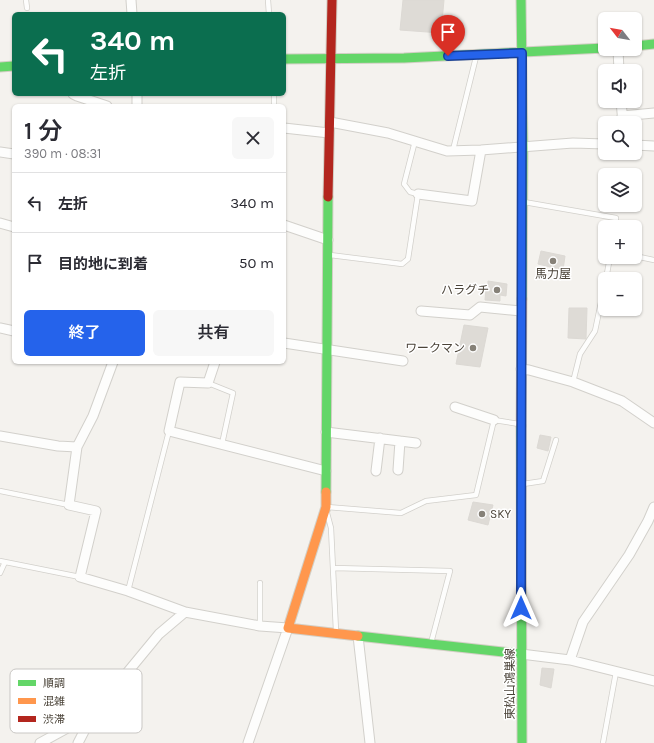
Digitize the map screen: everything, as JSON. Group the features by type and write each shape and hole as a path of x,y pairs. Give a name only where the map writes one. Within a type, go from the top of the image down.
{"street":[{"path":"131,0 132,12"},
{"path":"248,743 288,628 326,507 329,133 332,0"},
{"name":"東松山鴻巣線","path":"521,0 522,743"},
{"path":"642,45 654,44"},
{"path":"286,59 477,55 598,48"},
{"path":"0,67 12,66"},
{"path":"77,96 101,104"},
{"path":"638,116 654,113"},
{"path":"330,122 388,133 447,151 522,148 573,143 598,144"},
{"path":"286,128 329,133"},
{"path":"642,145 654,146"},
{"path":"418,194 472,201 481,150"},
{"path":"0,152 12,154"},
{"path":"0,223 12,226"},
{"path":"286,226 328,240"},
{"path":"421,311 470,315 480,307 521,311"},
{"path":"0,328 12,331"},
{"path":"286,343 403,361"},
{"path":"113,364 93,416 77,447 69,505 96,511 80,577 128,591 185,612 260,626 336,633 570,660 654,681"},
{"path":"214,364 208,383 180,382 169,431 326,471"},
{"path":"521,369 573,382 622,401 654,423"},
{"path":"456,407 494,420"},
{"path":"326,432 416,443"},
{"path":"0,436 52,445 77,447"},
{"path":"376,471 380,438"},
{"path":"398,470 400,441"},
{"path":"570,660 583,622 651,522 654,506"},
{"path":"131,669 160,634 185,612"},
{"path":"358,636 370,743"},
{"path":"40,743 58,733"},
{"path":"78,743 83,733"}],"lane":[{"path":"26,0 27,8"},
{"path":"268,0 269,12"},
{"path":"453,150 477,55"},
{"path":"328,255 402,264 408,259 418,194 410,192 404,184 414,141"},
{"path":"522,202 616,218 616,220"},
{"path":"642,257 654,260"},
{"path":"573,382 580,354 595,330 598,316"},
{"path":"208,383 233,393 222,444"},
{"path":"336,633 331,528 326,507 402,513 426,501 476,496 494,420 521,424"},
{"path":"128,591 169,431"},
{"path":"521,484 543,481 556,440"},
{"path":"0,491 69,505"},
{"path":"0,574 2,562 80,577"},
{"path":"334,568 450,571 430,644"},
{"path":"260,583 260,626"},
{"path":"603,743 616,672"}],"building":[{"path":"403,0 444,0 441,33 400,30"},
{"path":"541,251 565,256 563,270 538,264"},
{"path":"488,281 507,284 506,296 500,295 500,301 485,300 486,289 488,289"},
{"path":"569,308 587,308 586,339 568,338"},
{"path":"464,325 488,328 480,367 456,364"},
{"path":"540,435 551,437 548,451 537,448"},
{"path":"473,502 493,505 488,525 468,520"},
{"path":"542,668 554,669 551,688 540,685"}],"traffic: fast":[{"path":"521,0 523,148 522,299"},
{"path":"642,45 654,44"},
{"path":"286,59 404,58 598,48"},
{"path":"0,67 12,66"},
{"path":"326,492 328,197"},
{"path":"521,426 522,743"},
{"path":"358,636 521,654"}],"traffic: slow":[{"path":"521,426 522,299"},
{"path":"326,492 326,507 288,628 358,636"}],"traffic: jam":[{"path":"328,197 332,0"}],"place":[{"name":"馬力屋","path":"553,261"},
{"name":"ハラグチ","path":"497,290"},
{"name":"ワークマン","path":"473,348"},
{"name":"SKY","path":"482,514"}],"route":[{"path":"448,56 522,53 521,608"}]}
